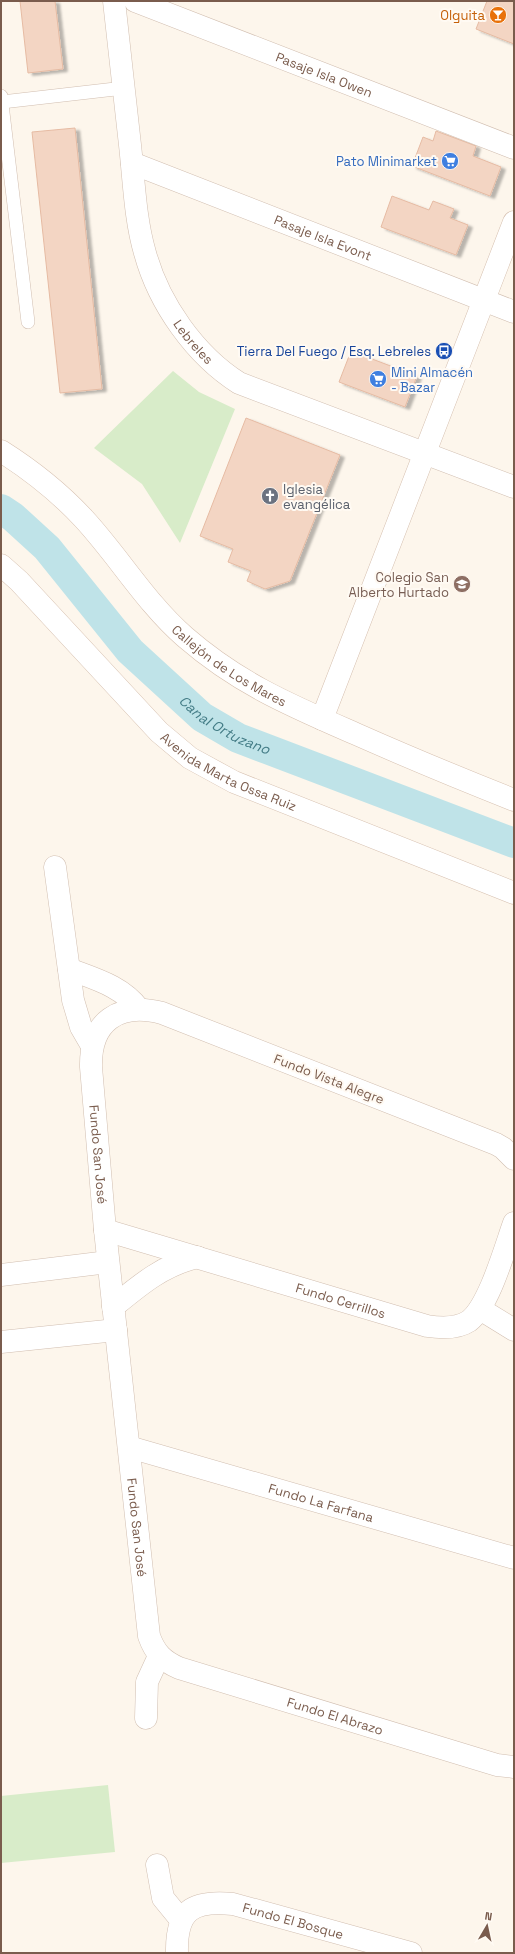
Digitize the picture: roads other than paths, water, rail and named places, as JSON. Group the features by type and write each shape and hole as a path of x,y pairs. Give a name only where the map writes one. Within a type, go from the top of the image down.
{"street":[{"name":"Lebreles","path":"114,1 132,163 144,253 152,275 172,313 209,360 222,372 239,383 514,487"},
{"name":"Pasaje Isla Owen","path":"135,1 514,148"},
{"name":"Pasaje Isla Evont","path":"132,163 514,312"},
{"path":"322,719 426,454 514,222"},
{"name":"Callejón de Los Mares","path":"1,450 54,490 84,519 143,591 184,636 238,677 270,696 450,775 514,800"},
{"name":"Avenida Marta Ossa Ruiz","path":"1,566 19,581 159,732 190,758 234,782 514,893"},
{"path":"55,867 76,1014 92,1046"},
{"path":"69,969 112,985 132,999 139,1009"},
{"name":"Fundo Vista Alegre","path":"107,1020 118,1013 128,1010 139,1009 162,1013 496,1144 503,1148 514,1159"},
{"name":"Fundo San José","path":"107,1020 99,1030 92,1046 91,1067 108,1262 149,1636 154,1650 159,1656"},
{"name":"Fundo Cerrillos","path":"105,1230 427,1326 446,1328 469,1321 480,1309 514,1223"},
{"path":"114,1307 154,1274 182,1261 197,1257"},
{"path":"1,1274 108,1262"},
{"path":"480,1309 514,1330"},
{"path":"1,1342 116,1330"},
{"name":"Fundo La Farfana","path":"129,1447 514,1558"},
{"path":"146,1718 147,1682 159,1656"},
{"name":"Fundo El Abrazo","path":"159,1656 179,1668 497,1765 514,1767"},
{"path":"157,1865 163,1898 181,1920 177,1929 177,1953"},
{"name":"Fundo El Bosque","path":"181,1920 192,1908 200,1905 223,1903 234,1904 364,1946 410,1953"}],"lane":[{"path":"28,322 1,99 124,88"}],"waterway":[{"name":"Canal Ortuzano","path":"1,509 13,517 47,548 130,651 202,717 238,738 514,843"}],"place":[{"name":"Olguita","path":"498,15"},
{"name":"Pato Minimarket","path":"450,161"},
{"name":"Tierra Del Fuego / Esq. Lebreles","path":"444,351"},
{"name":"Mini Almacén - Bazar","path":"378,379"},
{"name":"Iglesia evangélica","path":"270,496"},
{"name":"Colegio San Alberto Hurtado","path":"462,584"}]}
